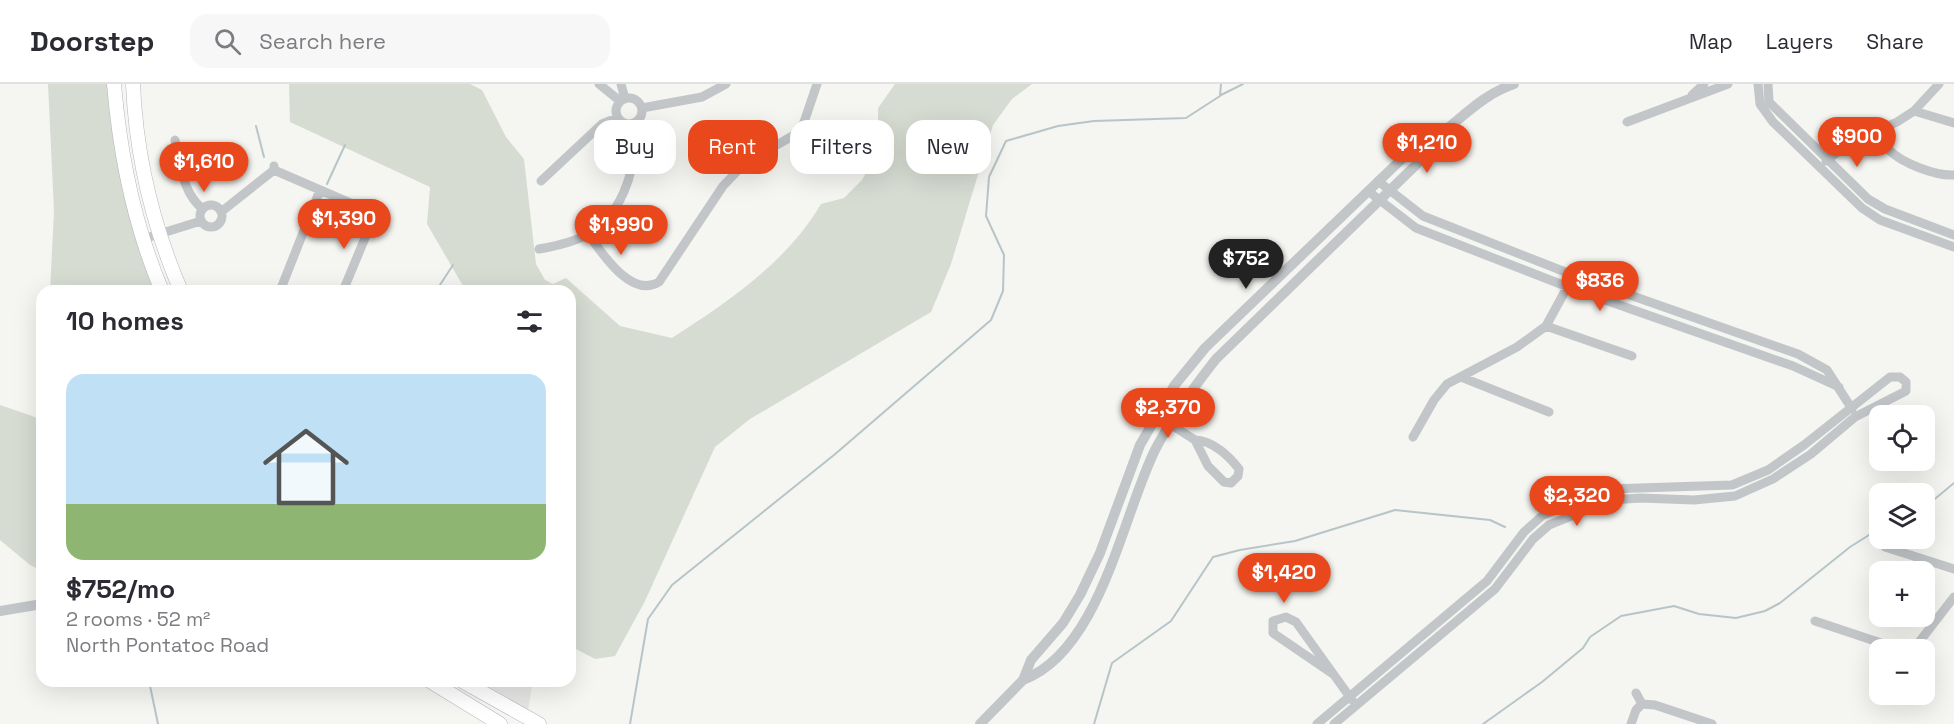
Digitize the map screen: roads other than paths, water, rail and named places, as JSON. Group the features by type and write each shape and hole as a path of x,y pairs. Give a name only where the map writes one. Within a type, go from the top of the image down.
{"main road":[{"path":"114,84 124,166 143,239 160,285"},
{"path":"133,84 146,186 160,234 179,285"},
{"path":"439,687 500,724"},
{"path":"472,687 537,724"}],"street":[{"path":"599,84 623,100 637,101 642,108 639,120"},
{"path":"620,120 617,118 616,109 623,100 621,84"},
{"path":"642,108 702,97 726,84"},
{"path":"588,234 611,265 643,287 654,287 723,186 744,164 801,132 809,115 818,84"},
{"path":"980,724 1023,680 1032,660 1063,623 1080,595 1100,553 1140,445 1174,386 1205,348 1410,151 1424,141 1437,137 1492,93 1514,84"},
{"path":"1690,97 1704,84"},
{"path":"1627,122 1690,97 1712,92 1728,84"},
{"path":"1758,84 1760,104 1773,122 1862,208 1880,220 1954,247"},
{"path":"1768,84 1769,102 1868,199 1885,209 1954,235"},
{"path":"1819,167 1849,143 1914,111 1939,84"},
{"path":"1914,111 1954,123"},
{"path":"541,181 602,124 617,118"},
{"path":"1874,131 1890,151 1906,161 1944,176 1954,175"},
{"path":"1023,680 1042,673 1059,654 1094,603 1115,559 1154,452 1187,395 1216,359 1389,192 1433,147 1437,137"},
{"path":"175,140 188,192 193,201 203,209"},
{"path":"220,212 274,168 320,190 360,205 372,215 345,285"},
{"path":"539,249 576,240 588,234 615,208 624,193 630,174"},
{"path":"1378,181 1389,192 1423,216 1573,275 1798,354 1827,369 1855,417"},
{"path":"281,285 320,190"},
{"path":"1368,191 1379,202 1416,228 1568,287 1699,331 1839,387"},
{"path":"203,209 212,206 220,212"},
{"path":"201,221 203,209"},
{"path":"201,221 206,226 214,226 220,222 220,212"},
{"path":"143,239 201,221"},
{"path":"1413,437 1434,400 1447,384 1517,347 1546,326 1573,275"},
{"path":"1699,331 1702,320"},
{"path":"1546,326 1632,356"},
{"path":"1461,377 1549,412"},
{"path":"1317,724 1487,582 1524,532 1543,515 1608,489 1732,485 1768,470 1795,452 1850,406 1890,377 1900,377 1906,382 1906,391 1855,417 1811,454 1773,480 1735,496 1694,500 1640,498 1611,500 1549,525 1533,539 1495,589 1412,662 1334,724"},
{"path":"1156,415 1195,440 1202,440 1232,459 1239,469 1238,476 1231,483 1224,482 1208,466 1195,440"},
{"path":"1891,549 1954,569"},
{"path":"1922,639 1954,597"},
{"path":"0,611 36,605"},
{"path":"1333,674 1273,633 1273,621 1286,618 1296,622 1356,705"},
{"path":"1815,621 1869,639"},
{"path":"1636,693 1642,704"},
{"path":"1631,724 1636,710 1642,704 1651,704 1699,722 1712,724"}],"waterway":[{"path":"630,724 648,619 672,585 834,455 991,320 1003,291 1004,255 986,216 989,177 1006,141 1058,126 1094,121 1186,118 1220,96 1221,84"},
{"path":"1221,95 1243,84"},
{"path":"256,126 264,157"},
{"path":"327,184 345,145"},
{"path":"440,285 453,265"},
{"path":"1935,499 1954,483"},
{"path":"1094,724 1112,663 1171,621 1213,557 1295,541 1395,510 1490,520 1505,527"},
{"path":"1483,724 1542,682 1583,648 1590,637 1621,616 1674,606 1699,614 1736,618 1765,611 1780,603 1850,547 1869,535"},
{"path":"150,687 158,724"}]}
